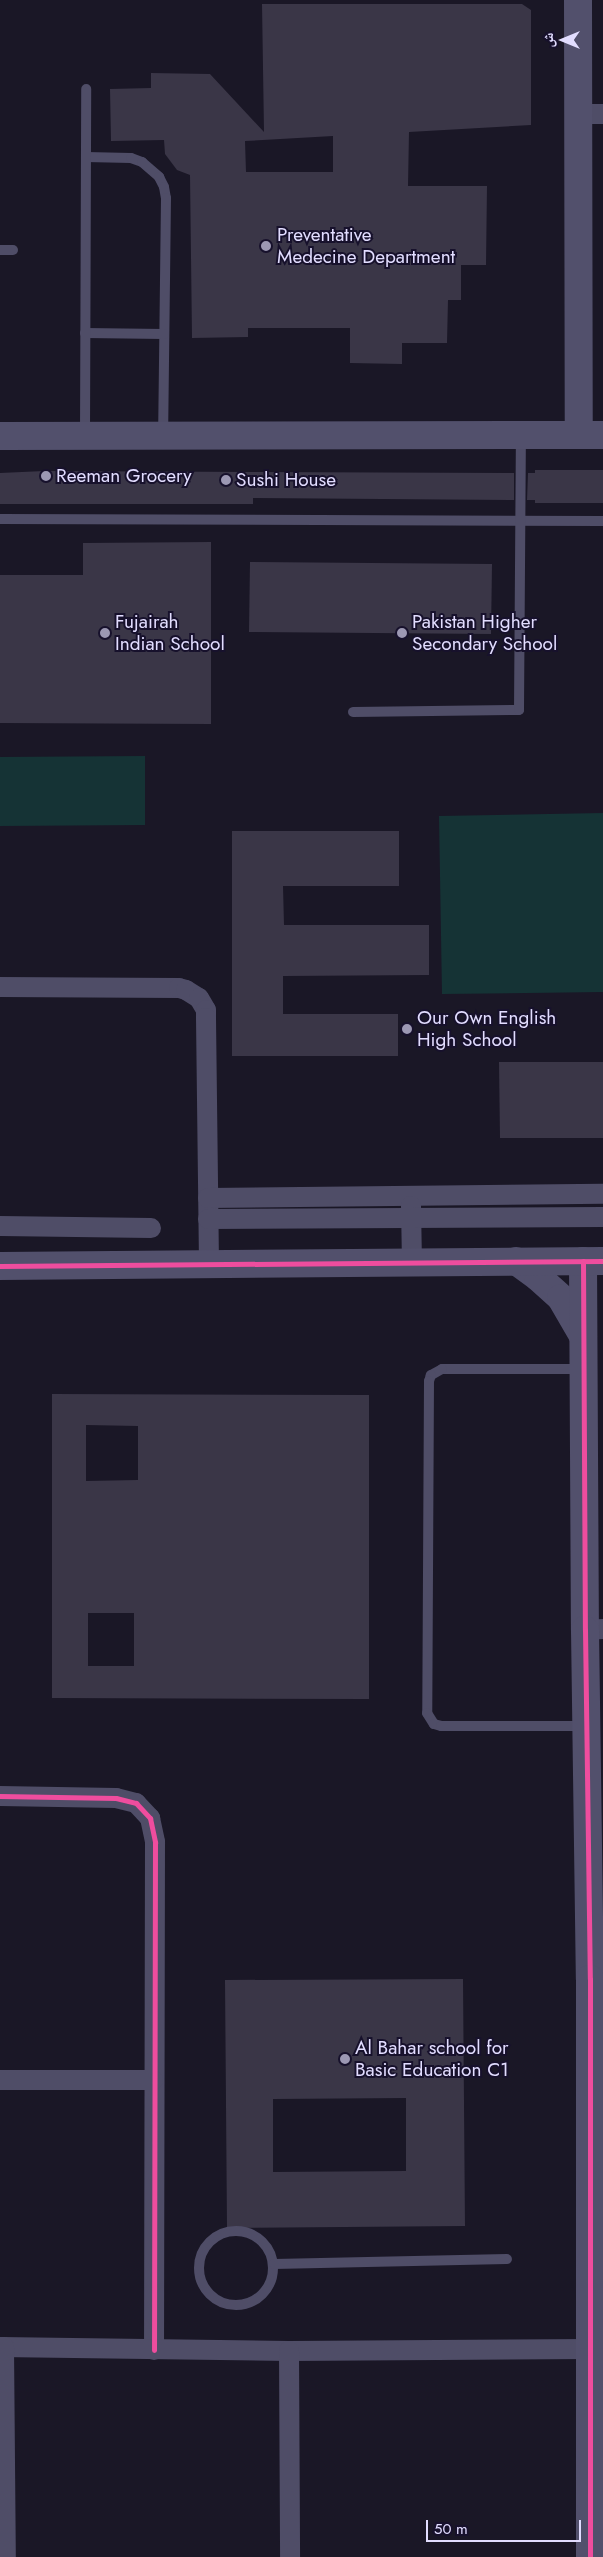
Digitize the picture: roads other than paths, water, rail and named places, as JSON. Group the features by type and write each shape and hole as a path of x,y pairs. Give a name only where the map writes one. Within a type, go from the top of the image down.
{"street":[{"path":"0,436 591,435 591,114 578,0"},
{"path":"0,987 179,988 199,998 206,1010 209,1263"},
{"path":"208,1198 603,1194"},
{"path":"411,1196 412,1262"},
{"path":"208,1218 603,1217"},
{"path":"0,1226 151,1228"},
{"path":"516,1261 538,1277 560,1298 584,1338"},
{"path":"0,1266 593,1261 584,1338 594,1630 586,1726 596,1929 594,2339 590,2557"},
{"path":"584,1338 598,1290 603,1284"},
{"path":"0,1796 116,1798 136,1804 150,1818 155,1842 153,2080 154,2350"},
{"path":"0,2080 153,2080"},
{"path":"6,2557 2,2347 289,2351 594,2339"},
{"path":"289,2351 290,2557"}],"lane":[{"path":"85,436 86,88"},
{"path":"86,157 131,158 142,162 159,177 164,187 166,198 163,436"},
{"path":"0,250 13,250"},
{"path":"85,333 164,334"},
{"path":"353,712 519,710 521,435"},
{"path":"0,519 603,520"},
{"path":"584,1369 442,1369 431,1375 429,1381 427,1713 434,1724 441,1726 586,1726"},
{"path":"236,2230 250,2232 261,2240 270,2251 274,2264 272,2278 266,2291 256,2300 243,2305 229,2305 216,2300 206,2290 200,2278 198,2264 203,2251 211,2240 222,2232 236,2230"},
{"path":"274,2264 507,2260"}],"place":[{"name":"Preventative Medecine Department","path":"266,246"},
{"name":"Reeman Grocery","path":"46,476"},
{"name":"Sushi House","path":"226,480"},
{"name":"Fujairah Indian School","path":"105,633"},
{"name":"Pakistan Higher Secondary School","path":"402,633"},
{"name":"Our Own English High School","path":"407,1029"},
{"name":"Al Bahar school for Basic Education C1","path":"345,2059"}]}
